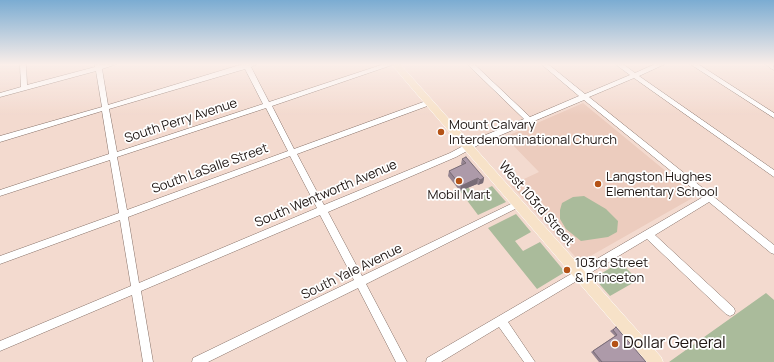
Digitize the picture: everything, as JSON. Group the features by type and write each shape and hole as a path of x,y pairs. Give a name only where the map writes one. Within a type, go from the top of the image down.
{"main road":[{"name":"West 103rd Street","path":"410,81 656,362"}],"street":[{"path":"24,81 24,89"},
{"path":"0,95 50,81"},
{"path":"100,81 148,362"},
{"path":"0,140 196,81"},
{"path":"256,81 267,105 402,362"},
{"name":"South Perry Avenue","path":"0,193 340,81"},
{"path":"488,81 529,120"},
{"path":"564,81 774,250"},
{"name":"South Wentworth Avenue","path":"0,346 623,81"},
{"path":"642,81 774,174"},
{"path":"719,81 774,116"},
{"name":"South LaSalle Street","path":"0,260 428,102"},
{"path":"431,362 710,198"},
{"name":"South Yale Avenue","path":"197,362 518,204"},
{"path":"648,234 730,311"},
{"path":"501,321 530,362"}],"shaded area":[{"name":"Langston Hughes Elementary School","path":"583,103 696,196 580,262 511,185 539,172 505,137"}],"green space":[{"path":"492,186 506,202 478,215 460,191 468,187 474,195"},
{"path":"584,196 606,209 618,221 617,232 608,237 581,241 566,229 560,219 562,203 573,197"},
{"path":"516,214 531,232 515,241 523,251 540,242 565,272 537,289 488,228"},
{"path":"620,262 638,280 610,296 594,278"},
{"path":"766,293 774,300 774,362 669,362"}],"building":[{"path":"466,157 484,178 480,180 478,178 461,186 449,171 466,163 462,159"},
{"name":"Dollar General","path":"616,327 646,362 602,362 593,351 617,335 613,330"}],"place":[{"name":"Mount Calvary Interdenominational Church","path":"441,132"},
{"name":"Mobil Mart","path":"459,181"},
{"name":"Langston Hughes Elementary School","path":"598,184"},
{"name":"103rd Street & Princeton","path":"567,270"},
{"name":"Dollar General","path":"615,344"}]}
